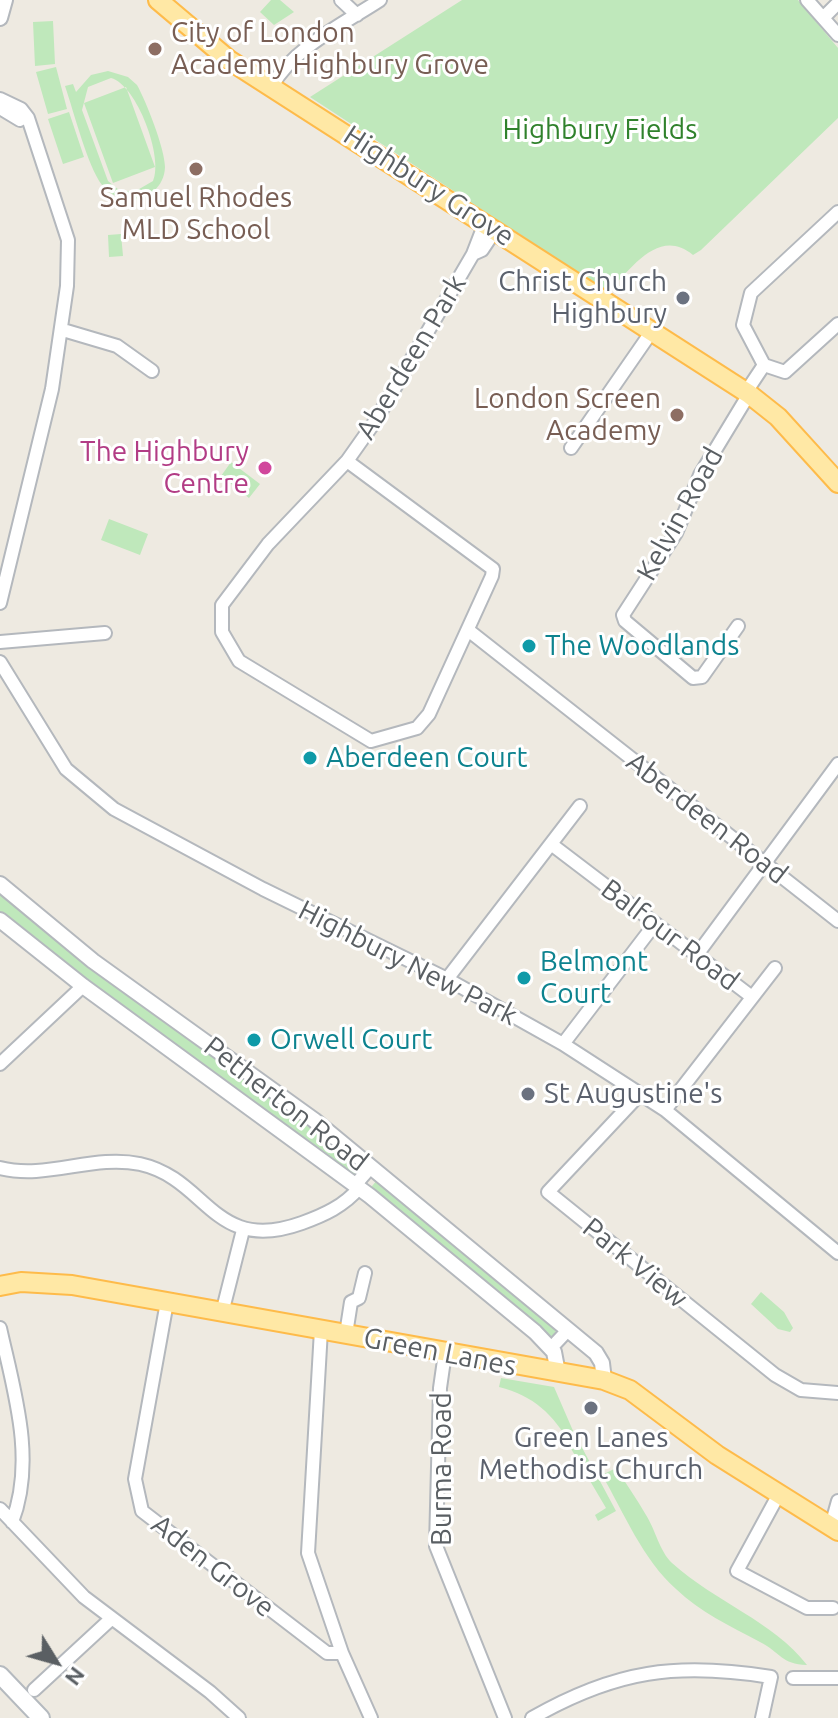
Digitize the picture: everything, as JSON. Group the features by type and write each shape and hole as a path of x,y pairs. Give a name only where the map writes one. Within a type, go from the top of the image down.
{"main road":[{"name":"Highbury Grove","path":"158,0 211,47 747,393 789,428 838,483"},
{"name":"Green Lanes","path":"0,1286 46,1281 604,1380 630,1390 717,1455 835,1529"},
{"path":"0,1675 41,1718"}],"street":[{"path":"0,18 5,0"},
{"path":"341,0 357,15"},
{"path":"272,86 297,58 380,0"},
{"path":"807,0 838,35"},
{"path":"823,18 838,3"},
{"path":"0,99 21,109 68,240 63,330 52,389 0,603"},
{"path":"0,108 17,115 33,139"},
{"path":"838,212 751,293 743,325 764,365 785,372 838,324"},
{"name":"Aberdeen Park","path":"347,461 489,563 492,576 429,714 417,728 371,741 239,661 222,632 225,598 268,544 347,461 376,420 473,254 482,250 491,226"},
{"path":"63,330 117,346 152,371"},
{"path":"571,448 652,331"},
{"path":"747,393 764,365"},
{"name":"Kelvin Road","path":"738,626 702,677 693,678 625,621 623,615 676,533 700,475 747,393"},
{"name":"Aberdeen Road","path":"468,630 838,921"},
{"path":"0,642 105,633"},
{"name":"Highbury New Park","path":"0,662 66,769 114,809 263,889 447,979 563,1044 665,1110 838,1253"},
{"path":"696,956 838,764"},
{"path":"447,979 580,806"},
{"name":"Balfour Road","path":"551,844 752,997 665,1110"},
{"name":"Petherton Road","path":"0,884 85,955 291,1103 568,1330 600,1358 604,1380"},
{"name":"Petherton Road","path":"0,920 83,986 359,1188 551,1348"},
{"path":"563,1044 654,925"},
{"path":"752,997 775,968"},
{"path":"0,1064 83,986"},
{"name":"Park View","path":"640,1094 548,1192 775,1375 801,1390 838,1393"},
{"path":"0,1168 30,1173 100,1163 142,1165 175,1182 243,1230 269,1231 305,1222 340,1207 374,1171"},
{"path":"222,1313 243,1230"},
{"path":"346,1334 351,1302 359,1298 365,1273"},
{"name":"Aden Grove","path":"167,1302 135,1479 142,1511 327,1653 342,1653"},
{"path":"0,1328 19,1414 23,1457 20,1498 12,1522"},
{"path":"321,1330 308,1553 342,1653 371,1718"},
{"path":"558,1373 551,1348 568,1330"},
{"name":"Burma Road","path":"445,1353 440,1388 436,1546 505,1718"},
{"path":"780,1492 737,1571 807,1608 833,1608"},
{"path":"835,1529 838,1501"},
{"path":"0,1509 84,1597 210,1692 239,1718"},
{"path":"34,1690 112,1618"},
{"path":"532,1718 572,1697 632,1676 662,1670 712,1668 771,1677 762,1718"},
{"path":"793,1678 838,1678"}],"green space":[{"path":"271,0 280,0 294,12 274,25 260,12"},
{"name":"Highbury Fields","path":"462,0 798,0 838,48 838,118 701,250 693,255 681,248 657,248 636,262 608,292 310,97"},
{"path":"53,21 55,64 35,66 33,22"},
{"path":"56,67 67,109 48,114 36,72"},
{"path":"108,71 128,77 141,92 159,137 165,167 163,178 150,194 130,199 120,197 110,193 96,176 65,86 73,84 76,92 91,75","holes":["111,78 121,83 139,108 155,156 153,181 134,192 119,190 108,181 82,110 88,87"]},
{"path":"126,87 155,167 113,183 84,103"},
{"path":"69,112 84,157 63,164 48,119"},
{"path":"121,234 123,256 109,257 108,235"},
{"path":"231,462 260,484 249,498 221,476"},
{"path":"109,519 148,534 140,555 101,540"},
{"path":"0,890 70,950 365,1169 355,1181 0,916"},
{"path":"377,1180 558,1327 551,1340 368,1191"},
{"path":"761,1292 784,1312 793,1328 790,1332 778,1329 751,1304"},
{"path":"501,1378 554,1387 577,1440 570,1444 557,1424 541,1408 522,1395 499,1387"},
{"path":"579,1442 616,1511 598,1521 595,1515 606,1508 570,1447"},
{"path":"616,1468 643,1509 672,1563 778,1636 807,1665 786,1660 705,1612 664,1577 644,1550 602,1475"}],"place":[{"name":"City of London Academy Highbury Grove","path":"155,49"},
{"name":"Samuel Rhodes MLD School","path":"196,169"},
{"name":"Christ Church Highbury","path":"683,298"},
{"name":"London Screen Academy","path":"677,415"},
{"name":"The Highbury Centre","path":"265,468"},
{"name":"The Woodlands","path":"529,646"},
{"name":"Aberdeen Court","path":"310,758"},
{"name":"Belmont Court","path":"524,978"},
{"name":"Orwell Court","path":"254,1040"},
{"name":"St Augustine's","path":"528,1094"},
{"name":"Green Lanes Methodist Church","path":"591,1408"}]}
